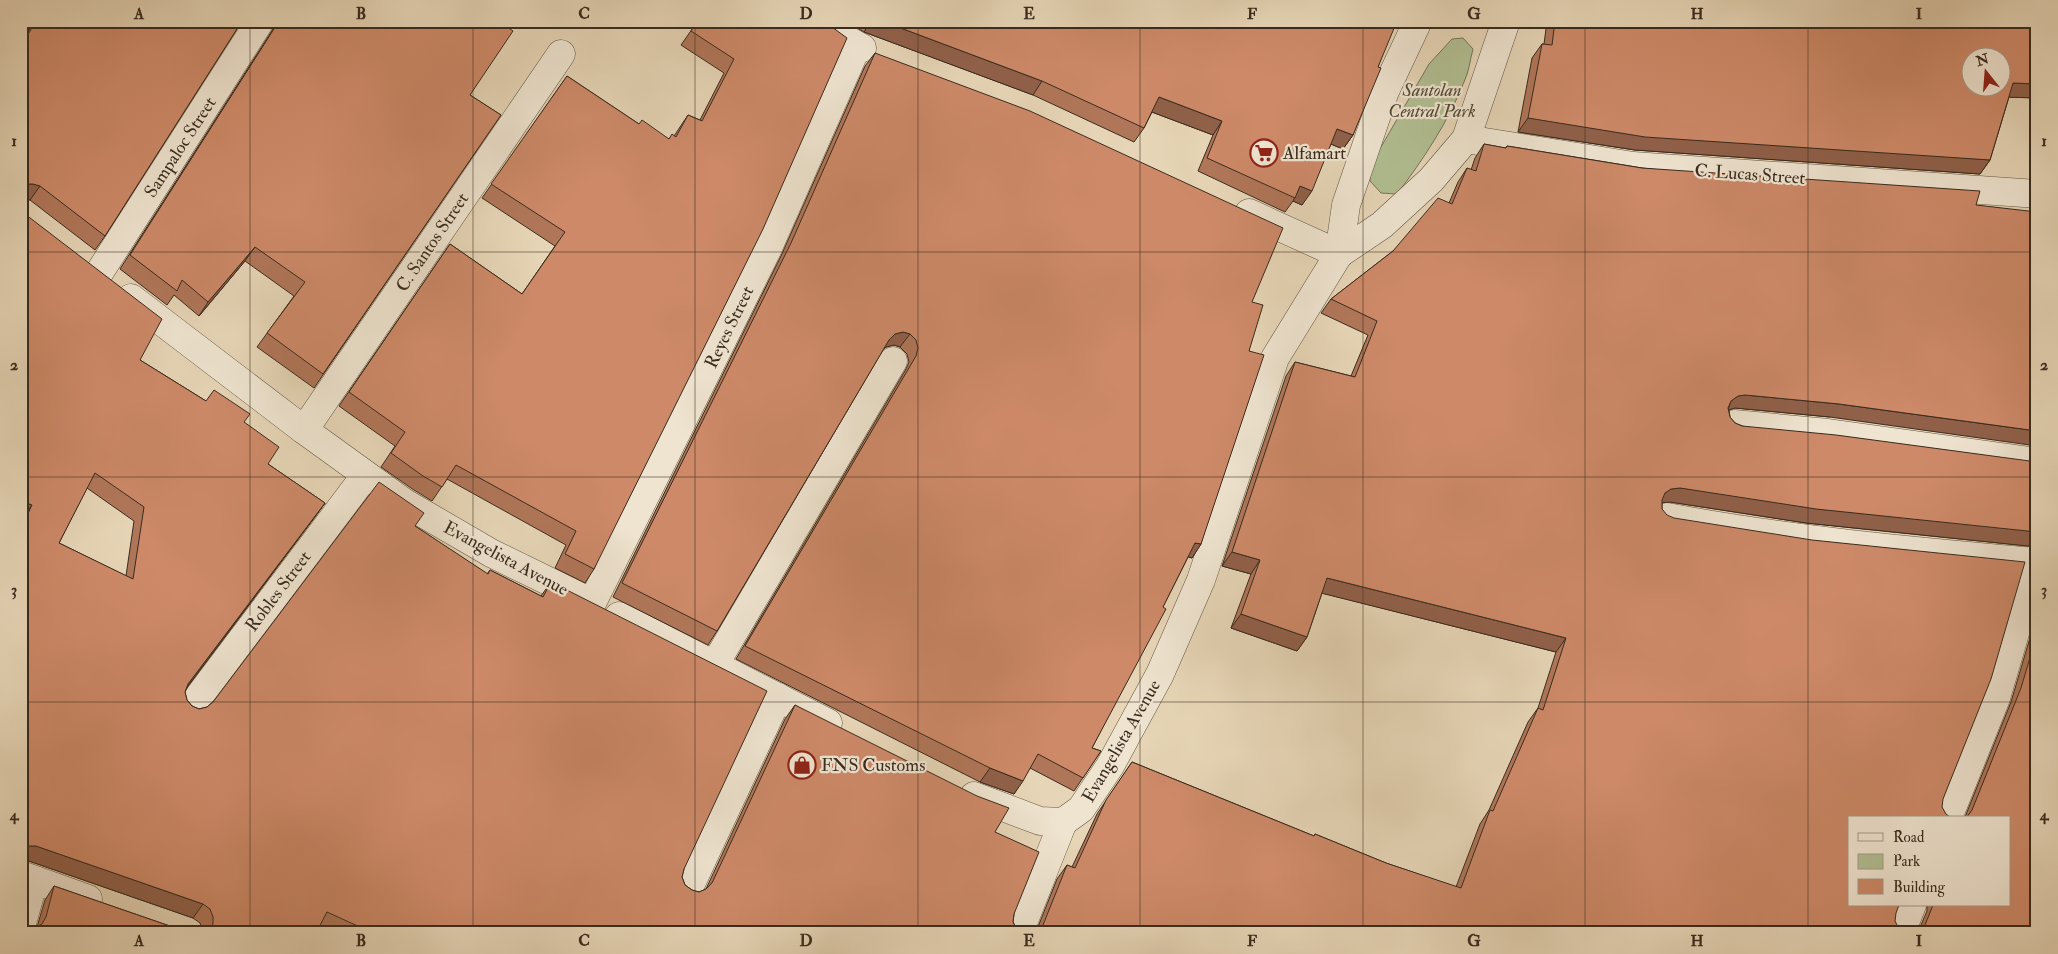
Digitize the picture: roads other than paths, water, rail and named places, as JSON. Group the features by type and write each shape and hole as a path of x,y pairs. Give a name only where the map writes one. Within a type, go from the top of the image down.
{"street":[{"name":"Sampaloc Street","path":"99,273 260,21"},
{"path":"834,21 832,28 835,33 857,46 884,56"},
{"name":"Evangelista Avenue","path":"1063,822 1081,810 1110,766 1163,666 1201,580 1275,358 1338,254 1346,205 1385,91 1418,21"},
{"name":"Evangelista Avenue","path":"1338,254 1382,225 1431,180 1466,138 1506,21"},
{"name":"Reyes Street","path":"592,603 767,250 857,46"},
{"name":"C. Santos Street","path":"304,430 561,54"},
{"name":"C. Lucas Street","path":"1466,138 1633,166 2037,194"},
{"path":"1223,200 1338,254"},
{"name":"Evangelista Avenue","path":"76,255 365,476 405,503 491,552 716,664 854,736"},
{"path":"716,664 893,361"},
{"path":"1734,424 1828,433 2037,462"},
{"name":"Robles Street","path":"191,707 365,476"},
{"path":"1666,517 1890,548 2036,560 1996,698 1949,816"},
{"path":"688,890 778,697"},
{"path":"948,783 1017,814 1040,821 1063,822 1020,933"},
{"path":"21,927 28,878 115,908"},
{"path":"1901,933 1912,906"}],"place":[{"name":"Alfamart","path":"1264,153"},
{"name":"FNS Customs","path":"802,765"}],"park label":[{"name":"Santolan Central Park","path":"1432,100"}]}
